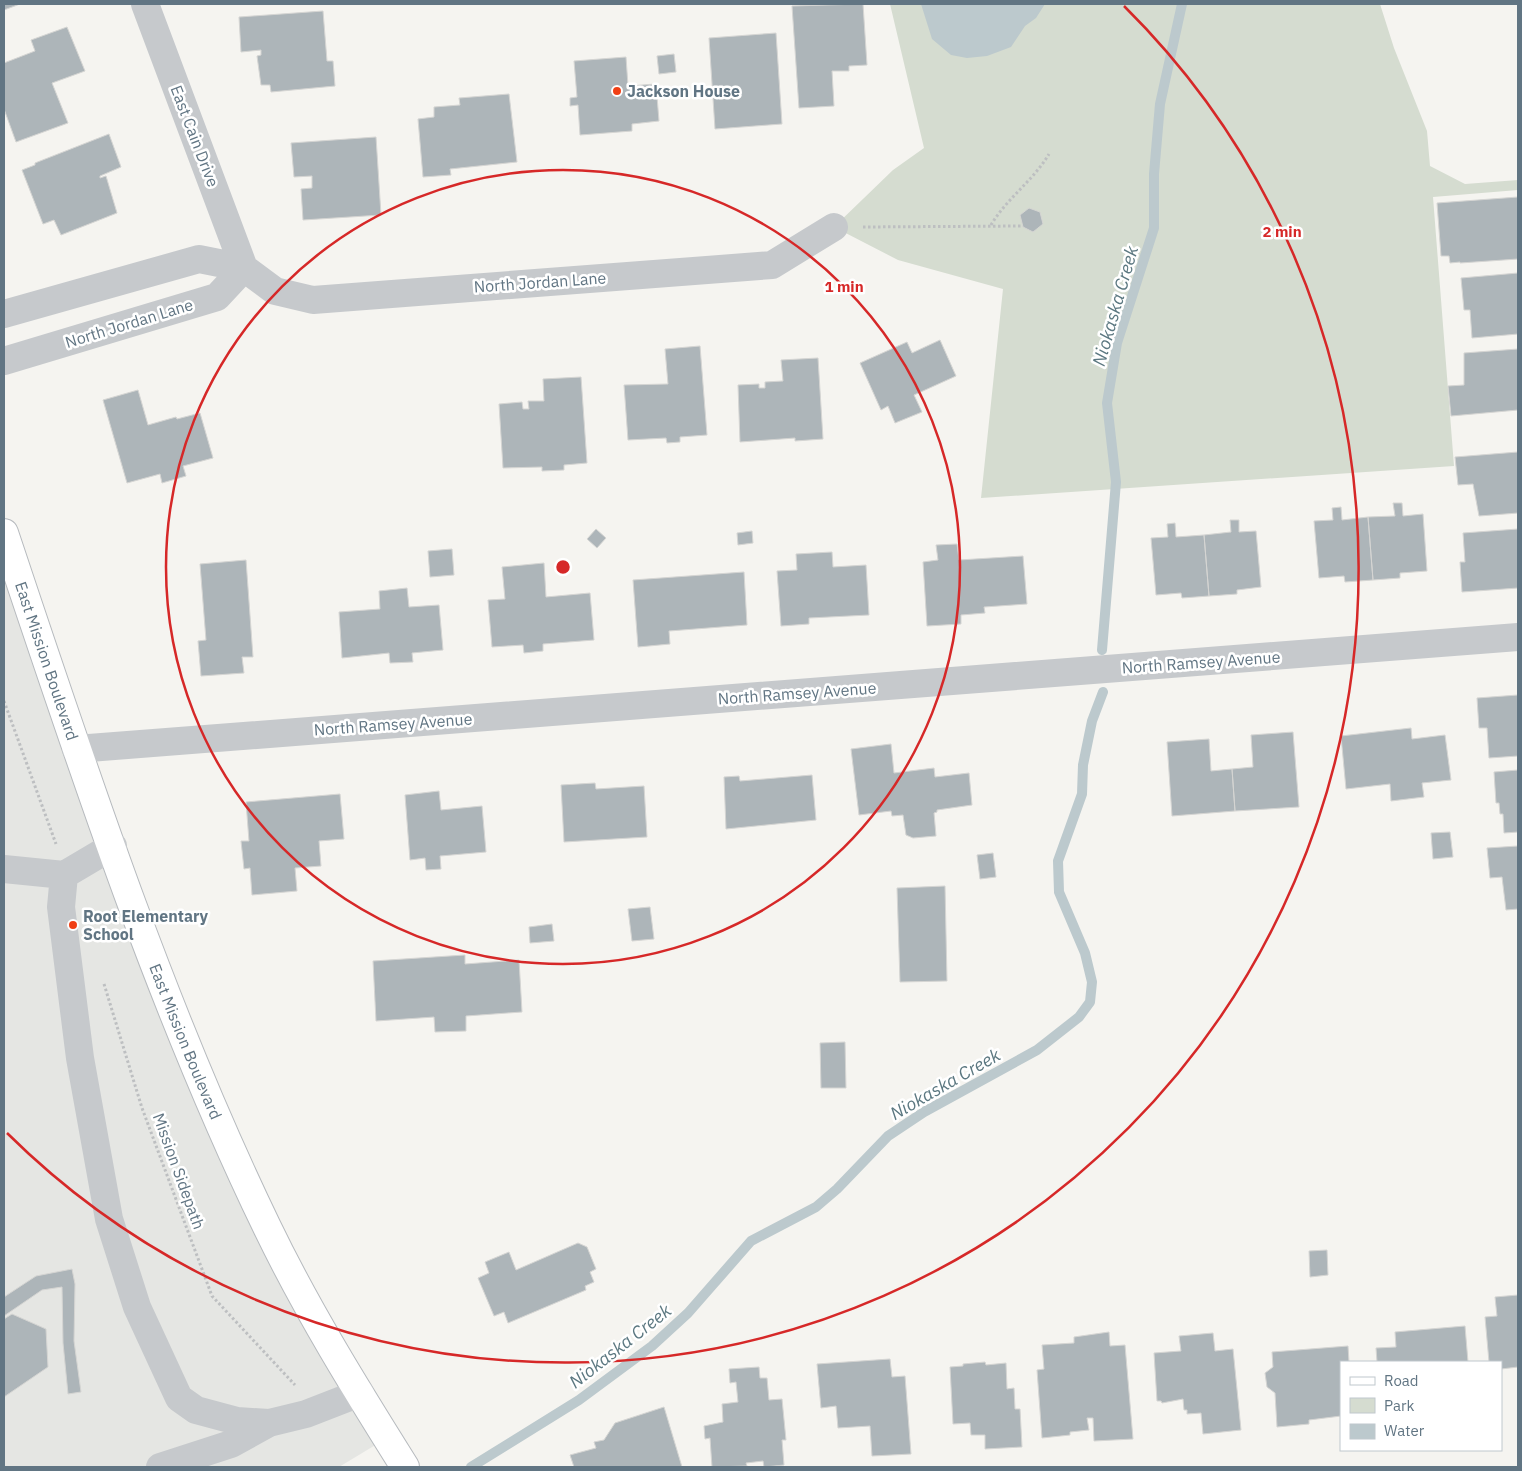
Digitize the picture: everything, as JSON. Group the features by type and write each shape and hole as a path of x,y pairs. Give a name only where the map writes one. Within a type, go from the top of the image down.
{"main road":[{"name":"East Mission Boulevard","path":"4,533 76,749 171,1004 267,1226 299,1289 405,1467"}],"street":[{"name":"East Cain Drive","path":"145,4 244,268"},
{"name":"North Jordan Lane","path":"4,314 199,259 244,268 275,291 313,300 772,265 834,227"},
{"name":"North Jordan Lane","path":"4,361 218,297 244,268"},
{"name":"North Ramsey Avenue","path":"76,749 1518,637"},
{"path":"4,869 64,875 113,846"},
{"path":"64,875 62,907 82,1067 109,1218 137,1307 180,1398 196,1410 237,1421 270,1423"},
{"path":"160,1467 231,1444 270,1423 306,1414 360,1393"}],"path":[{"path":"991,225 1002,206 1039,171 1049,154"},
{"path":"834,227 1021,226"},
{"path":"4,701 50,829"},
{"name":"Mission Sidepath","path":"102,978 142,1108 212,1296 299,1390"}],"shaded area":[{"name":"Root Elementary School","path":"4,533 171,1004 387,1438 339,1467 4,1467"}],"green space":[{"path":"890,4 1380,4 1394,48 1427,131 1430,166 1465,184 1518,180 1518,190 1433,197 1454,466 981,498 1003,289 898,260 834,227 893,170 924,148"}],"water":[{"path":"921,4 1045,4 1036,18 1025,26 1011,47 987,56 967,58 951,55 932,39"}],"building":[{"path":"4,4 20,4 4,10"},
{"path":"863,4 867,65 849,66 849,71 832,71 834,106 799,108 792,6"},
{"path":"323,11 327,61 333,61 335,86 271,92 270,85 261,85 257,56 261,55 261,50 241,52 239,17"},
{"path":"67,27 85,71 52,83 68,123 16,142 4,109 4,63 35,51 31,40"},
{"path":"776,33 782,124 715,129 709,38"},
{"path":"674,54 676,72 659,74 657,56"},
{"name":"Jackson House","path":"626,57 628,86 656,84 659,121 632,124 632,131 580,135 578,105 570,106 570,98 577,97 574,61"},
{"path":"509,94 517,162 450,169 451,175 423,177 418,119 434,117 434,107 460,105 459,98"},
{"path":"109,134 121,167 100,176 100,178 106,176 117,213 61,235 54,220 43,224 22,170"},
{"path":"376,137 381,215 303,220 301,189 312,188 312,176 294,177 291,143"},
{"path":"1518,197 1518,259 1450,263 1449,256 1441,256 1437,203"},
{"path":"1029,208 1040,212 1043,224 1033,232 1023,227 1020,215"},
{"path":"1518,273 1518,334 1472,338 1470,310 1464,310 1461,278"},
{"path":"940,340 956,376 914,395 922,412 895,423 888,406 881,410 860,363 907,342 912,353"},
{"path":"700,346 707,435 680,437 680,442 667,443 666,438 628,440 624,385 668,384 665,349"},
{"path":"1518,349 1518,410 1451,416 1448,386 1464,385 1464,353"},
{"path":"818,358 823,439 795,441 795,438 740,442 738,385 759,384 759,388 765,388 765,382 783,381 781,360"},
{"path":"581,377 587,463 564,465 564,470 542,471 542,467 503,468 499,404 522,402 523,409 529,409 528,401 544,401 543,379"},
{"path":"138,390 148,425 200,413 213,458 183,466 186,476 162,483 160,474 127,483 103,400"},
{"path":"1518,452 1518,513 1479,516 1473,484 1458,485 1455,457"},
{"path":"1393,503 1402,503 1403,516 1423,514 1427,571 1400,573 1400,578 1373,580 1368,517 1395,516"},
{"path":"1341,507 1342,520 1368,517 1373,580 1345,582 1344,576 1319,578 1314,521 1333,520 1332,508"},
{"path":"1230,520 1239,520 1239,532 1256,531 1261,587 1237,590 1237,594 1209,596 1204,535 1231,532"},
{"path":"1175,523 1176,537 1204,535 1209,596 1182,598 1181,593 1156,595 1151,538 1168,537 1167,524"},
{"path":"596,529 606,538 597,548 587,539"},
{"path":"1518,529 1518,588 1462,592 1460,562 1465,562 1463,533"},
{"path":"752,531 753,543 738,545 737,533"},
{"path":"957,544 959,560 1023,556 1027,604 984,607 985,613 961,615 961,624 927,626 923,562 938,560 936,545"},
{"path":"452,549 454,575 430,577 428,551"},
{"path":"832,552 833,567 866,565 869,615 809,618 809,624 781,626 777,571 797,570 796,554"},
{"path":"246,560 253,657 242,657 244,673 201,676 198,641 206,640 200,564"},
{"path":"544,563 546,597 590,593 594,640 543,644 543,651 524,653 523,645 492,647 488,600 505,599 502,567"},
{"path":"744,572 747,625 669,631 670,644 638,647 633,580"},
{"path":"407,588 409,607 439,605 443,650 412,653 413,662 390,663 389,653 342,658 339,612 380,609 379,591"},
{"path":"1518,695 1518,756 1489,758 1487,728 1479,728 1477,698"},
{"path":"1411,728 1412,739 1445,735 1451,780 1422,783 1424,797 1391,801 1390,784 1346,789 1341,736"},
{"path":"1293,732 1299,807 1235,811 1232,769 1253,767 1251,735"},
{"path":"1209,739 1211,771 1232,769 1235,811 1172,816 1167,742"},
{"path":"891,744 894,773 934,768 935,777 969,773 972,805 937,810 934,813 936,836 913,838 906,835 903,815 892,816 891,811 859,815 851,749"},
{"path":"1518,770 1518,832 1504,833 1503,814 1500,814 1499,803 1496,803 1494,772"},
{"path":"812,775 816,820 726,829 724,777 739,776 740,781"},
{"path":"595,783 596,789 644,786 647,837 564,842 561,785"},
{"path":"439,791 441,810 482,806 486,852 440,856 441,869 426,870 425,858 410,860 405,795"},
{"path":"340,794 344,839 319,841 321,866 295,868 297,891 252,895 250,868 244,869 241,841 249,841 246,802"},
{"path":"1450,832 1453,857 1433,859 1431,833"},
{"path":"1518,846 1518,909 1506,910 1502,877 1490,878 1487,848"},
{"path":"993,853 996,877 980,879 977,855"},
{"path":"945,886 947,981 900,982 897,888"},
{"path":"650,907 654,939 632,941 628,909"},
{"path":"552,924 554,941 530,943 529,927"},
{"path":"465,955 465,964 519,960 522,1012 466,1016 466,1031 435,1032 434,1017 376,1021 373,961"},
{"path":"845,1042 846,1088 821,1088 820,1043"},
{"path":"578,1243 587,1247 596,1269 590,1272 594,1282 585,1286 586,1290 508,1323 504,1312 494,1316 478,1278 489,1273 485,1262 509,1252 516,1270"},
{"path":"1327,1250 1328,1275 1310,1277 1309,1251"},
{"path":"72,1269 75,1284 74,1341 81,1392 68,1394 63,1343 62,1287 42,1290 4,1316 4,1297 36,1276"},
{"path":"1518,1295 1518,1367 1502,1369 1502,1361 1489,1361 1485,1317 1497,1316 1495,1297"},
{"path":"12,1314 46,1329 48,1367 4,1397 4,1319"},
{"path":"1465,1326 1468,1361 1377,1361 1376,1348 1396,1347 1395,1332"},
{"path":"1109,1332 1110,1346 1125,1345 1133,1439 1094,1441 1093,1418 1087,1418 1089,1430 1070,1432 1070,1435 1042,1438 1037,1370 1044,1369 1042,1345 1074,1343 1074,1337"},
{"path":"1213,1333 1215,1351 1233,1349 1241,1430 1203,1434 1201,1413 1187,1414 1187,1410 1184,1410 1183,1399 1162,1403 1157,1401 1154,1353 1181,1351 1179,1336"},
{"path":"1348,1346 1349,1361 1340,1361 1340,1416 1309,1420 1309,1424 1277,1427 1275,1393 1267,1387 1265,1373 1273,1367 1272,1352"},
{"path":"890,1359 892,1377 905,1376 911,1454 872,1456 870,1426 838,1428 836,1406 821,1408 817,1364"},
{"path":"985,1362 986,1365 1006,1363 1007,1389 1014,1388 1015,1409 1020,1409 1022,1447 985,1449 985,1435 971,1435 970,1423 953,1424 950,1367"},
{"path":"759,1367 760,1378 767,1378 769,1400 782,1399 786,1440 782,1440 784,1465 764,1467 763,1461 746,1463 747,1466 712,1467 710,1438 705,1439 704,1426 723,1422 722,1404 738,1402 736,1382 730,1383 729,1369"},
{"path":"664,1407 682,1467 574,1467 570,1455 596,1448 594,1442 604,1440 615,1423"}],"waterway":[{"name":"Niokaska Creek","path":"1102,650 1116,482 1107,403 1117,343 1154,228 1154,174 1160,104 1182,4"},
{"name":"Niokaska Creek","path":"471,1467 579,1400 652,1346 688,1313 751,1241 816,1207 837,1189 888,1136 924,1112 1037,1050 1079,1017 1090,1002 1092,982 1085,953 1059,892 1058,861 1082,794 1083,765 1092,721 1103,692"}],"place":[{"name":"Jackson House","path":"617,91"},
{"name":"Root Elementary School","path":"73,925"}]}
